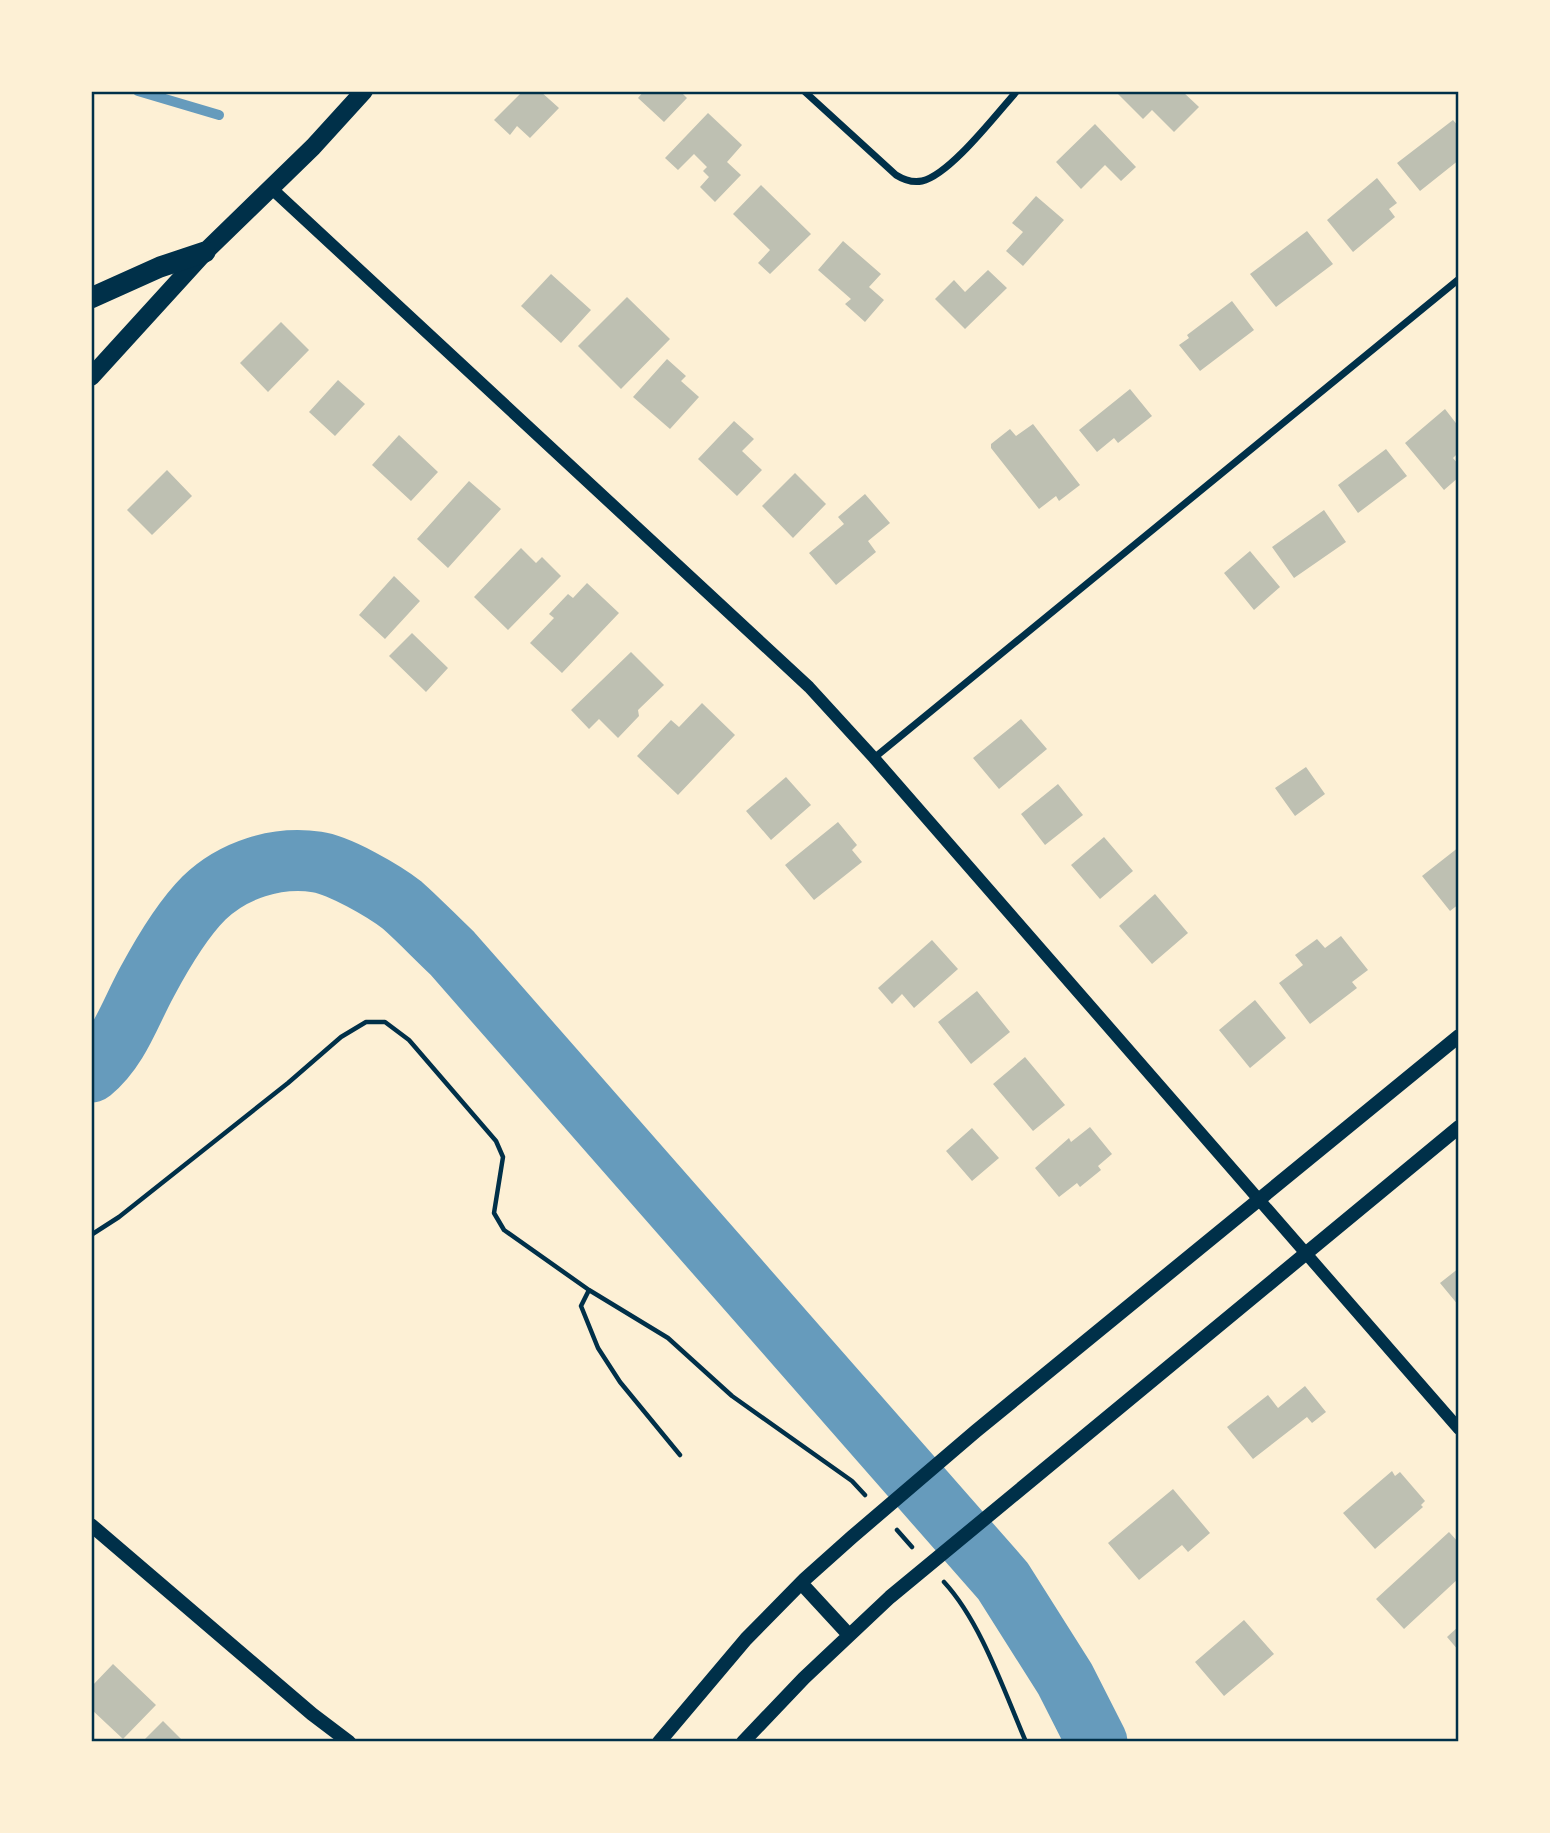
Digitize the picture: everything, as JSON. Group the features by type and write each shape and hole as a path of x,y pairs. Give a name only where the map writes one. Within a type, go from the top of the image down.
{"highway":[{"path":"91,298 160,267 205,252"}],"main road":[{"path":"91,377 205,252 364,91"},
{"path":"659,1742 713,1675 801,1583 852,1536 975,1431 1459,1037"},
{"path":"743,1742 890,1597 1459,1126"},
{"path":"91,1525 312,1714 349,1742"},
{"path":"801,1583 849,1635"}],"street":[{"path":"804,91 896,175 914,182 930,178 954,161 1017,91"},
{"path":"271,188 809,687 874,758 1459,1429"},
{"path":"874,758 1459,279"}],"path":[{"path":"91,1235 119,1217 288,1083 341,1037 366,1022 385,1021 409,1040 496,1141 503,1157 494,1213 504,1230 589,1290 668,1338 732,1396 852,1480 870,1500"},
{"path":"589,1290 581,1306 597,1348 620,1382 680,1454"},
{"path":"888,1520 915,1550"},
{"path":"942,1580 960,1599 1026,1742"}],"building":[{"path":"523,91 540,91 559,108 530,138 517,126 510,135 494,120"},
{"path":"644,91 680,91 687,98 664,122 638,98"},
{"path":"1121,91 1182,91 1199,107 1174,132 1152,110 1143,119 1118,94"},
{"path":"708,113 742,145 727,162 741,175 715,202 700,187 709,177 703,171 707,167 694,154 678,170 665,158"},
{"path":"1453,120 1459,127 1459,160 1420,191 1397,163"},
{"path":"1095,124 1136,167 1121,181 1105,165 1081,189 1056,162"},
{"path":"1377,178 1397,203 1389,209 1395,217 1353,252 1327,220"},
{"path":"761,185 811,234 770,274 758,263 770,250 733,214"},
{"path":"1036,196 1064,220 1023,266 1006,251 1023,232 1012,223"},
{"path":"1307,231 1333,264 1276,307 1250,274"},
{"path":"843,241 881,274 869,287 884,300 865,322 845,304 851,299 818,270"},
{"path":"988,270 1007,288 965,329 935,299 954,280 965,292"},
{"path":"551,274 591,310 561,343 521,306"},
{"path":"627,297 670,339 621,389 578,346"},
{"path":"1232,301 1254,330 1200,371 1179,345 1189,338 1187,335"},
{"path":"281,322 309,350 268,392 240,363"},
{"path":"667,359 686,376 681,381 699,397 670,429 633,397"},
{"path":"338,380 365,404 335,436 309,412"},
{"path":"1130,389 1152,416 1118,443 1114,438 1097,452 1079,430"},
{"path":"1445,409 1459,427 1459,452 1453,458 1459,465 1459,477 1444,490 1405,443"},
{"path":"734,421 754,439 742,451 762,470 737,496 698,459"},
{"path":"1033,424 1080,485 1059,501 1056,496 1039,509 991,448 991,444 1010,429 1016,436"},
{"path":"399,435 438,472 411,501 372,465"},
{"path":"1386,449 1407,476 1358,513 1338,485"},
{"path":"167,470 192,496 152,535 127,510"},
{"path":"795,473 826,504 793,538 762,506"},
{"path":"469,481 501,509 448,568 417,539"},
{"path":"865,494 890,523 868,541 876,552 836,585 809,553 844,524 838,517"},
{"path":"1324,510 1346,542 1294,578 1272,547"},
{"path":"521,548 536,563 542,557 561,576 508,630 474,597"},
{"path":"1250,551 1280,587 1254,610 1224,573"},
{"path":"394,576 420,601 385,639 359,615"},
{"path":"587,583 619,613 562,673 530,643 554,618 549,614 568,594 573,598"},
{"path":"412,633 448,668 426,692 389,656"},
{"path":"631,652 664,685 638,710 639,716 618,738 599,719 589,729 571,710"},
{"path":"702,703 735,735 678,795 637,756 671,720 679,727"},
{"path":"1021,719 1047,749 999,789 973,758"},
{"path":"1306,767 1325,794 1295,816 1275,788"},
{"path":"786,777 811,805 771,840 746,811"},
{"path":"1058,784 1083,815 1045,845 1021,814"},
{"path":"838,822 857,845 852,850 862,862 814,900 785,865"},
{"path":"1104,837 1133,871 1100,899 1071,865"},
{"path":"1459,847 1459,904 1450,911 1422,876"},
{"path":"1155,894 1188,933 1152,964 1119,926"},
{"path":"1341,936 1368,970 1352,982 1357,988 1310,1024 1279,983 1303,965 1295,955 1317,939 1325,948"},
{"path":"932,940 958,969 914,1008 902,994 892,1004 878,988"},
{"path":"977,991 1010,1032 971,1064 938,1022"},
{"path":"1255,1000 1286,1038 1250,1068 1219,1030"},
{"path":"1025,1057 1065,1105 1033,1131 993,1084"},
{"path":"1090,1127 1112,1154 1098,1166 1101,1170 1080,1187 1077,1183 1059,1197 1035,1168 1069,1138 1071,1142"},
{"path":"972,1128 999,1158 972,1181 946,1151"},
{"path":"1459,1268 1459,1306 1440,1283"},
{"path":"1305,1386 1326,1412 1312,1423 1307,1417 1253,1459 1227,1427 1268,1395 1278,1408"},
{"path":"1392,1471 1395,1476 1400,1472 1425,1501 1421,1505 1423,1507 1375,1549 1343,1513"},
{"path":"1173,1489 1210,1533 1188,1552 1182,1545 1139,1580 1108,1543"},
{"path":"1449,1532 1459,1543 1459,1578 1404,1629 1376,1599"},
{"path":"1244,1620 1274,1654 1224,1696 1195,1662"},
{"path":"1459,1626 1459,1651 1447,1637"},
{"path":"113,1664 156,1705 123,1739 91,1709 91,1687"},
{"path":"163,1721 184,1742 142,1742"}],"waterway":[{"path":"138,91 219,115"},
{"path":"91,1072 117,1042 153,971 180,927 204,898 228,880 271,863 317,862 349,873 394,899 452,953 1003,1581 1065,1679 1097,1742"}]}
